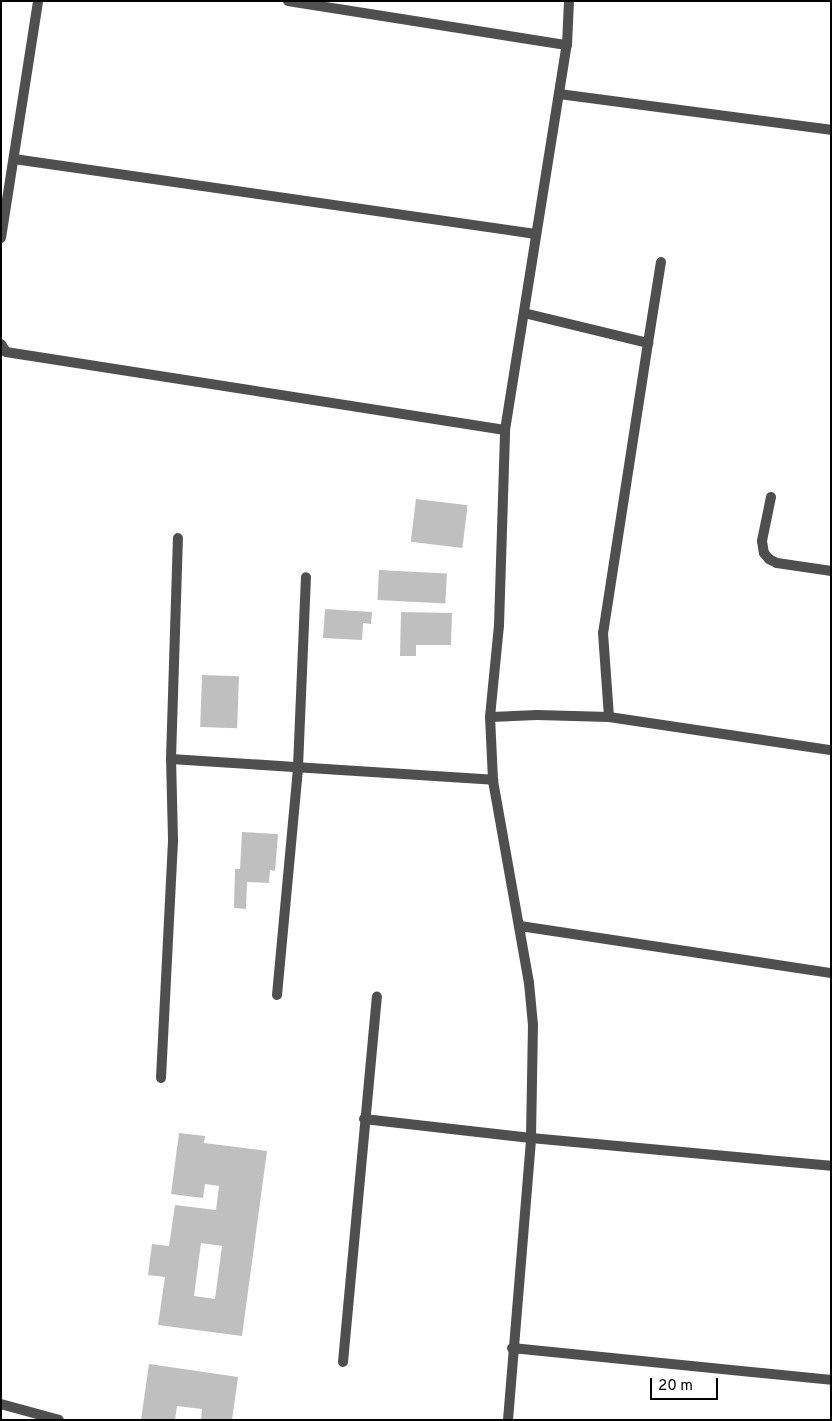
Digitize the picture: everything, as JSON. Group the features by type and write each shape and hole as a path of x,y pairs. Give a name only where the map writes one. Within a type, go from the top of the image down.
{"street":[{"path":"1,238 38,1"},
{"path":"288,1 567,45"},
{"path":"508,1420 512,1348 531,1138 533,1025 530,983 493,780 490,717 499,625 504,430 567,45 569,1"},
{"path":"559,94 831,130"},
{"path":"14,159 536,234"},
{"path":"609,717 603,633 662,262"},
{"path":"524,312 648,343"},
{"path":"1,344 6,352 504,430"},
{"path":"771,497 762,541 764,553 769,559 778,563 831,571"},
{"path":"161,1078 173,839 171,759 178,538"},
{"path":"277,995 298,767 306,577"},
{"path":"490,717 537,715 609,717 831,750"},
{"path":"171,759 493,780"},
{"path":"520,926 831,973"},
{"path":"343,1362 364,1118 377,997"},
{"path":"364,1118 531,1138 831,1166"},
{"path":"512,1348 831,1380"},
{"path":"1,1404 60,1420"}],"building":[{"path":"416,499 468,505 462,548 411,542"},
{"path":"379,570 447,574 445,604 377,600"},
{"path":"325,609 372,612 371,624 363,623 362,640 323,638"},
{"path":"401,612 452,613 451,645 416,645 416,656 400,656"},
{"path":"202,675 239,676 237,728 200,727"},
{"path":"242,832 278,834 275,871 270,870 269,883 247,882 246,909 234,908 235,869 240,869"},
{"path":"179,1133 205,1136 204,1143 267,1151 242,1336 158,1325 165,1277 148,1275 152,1244 169,1246 175,1205 216,1210 219,1186 205,1184 203,1198 171,1194","holes":["201,1243 222,1246 215,1299 194,1296"]},
{"path":"149,1364 238,1377 232,1420 201,1420 202,1409 177,1406 175,1420 141,1420"}]}
